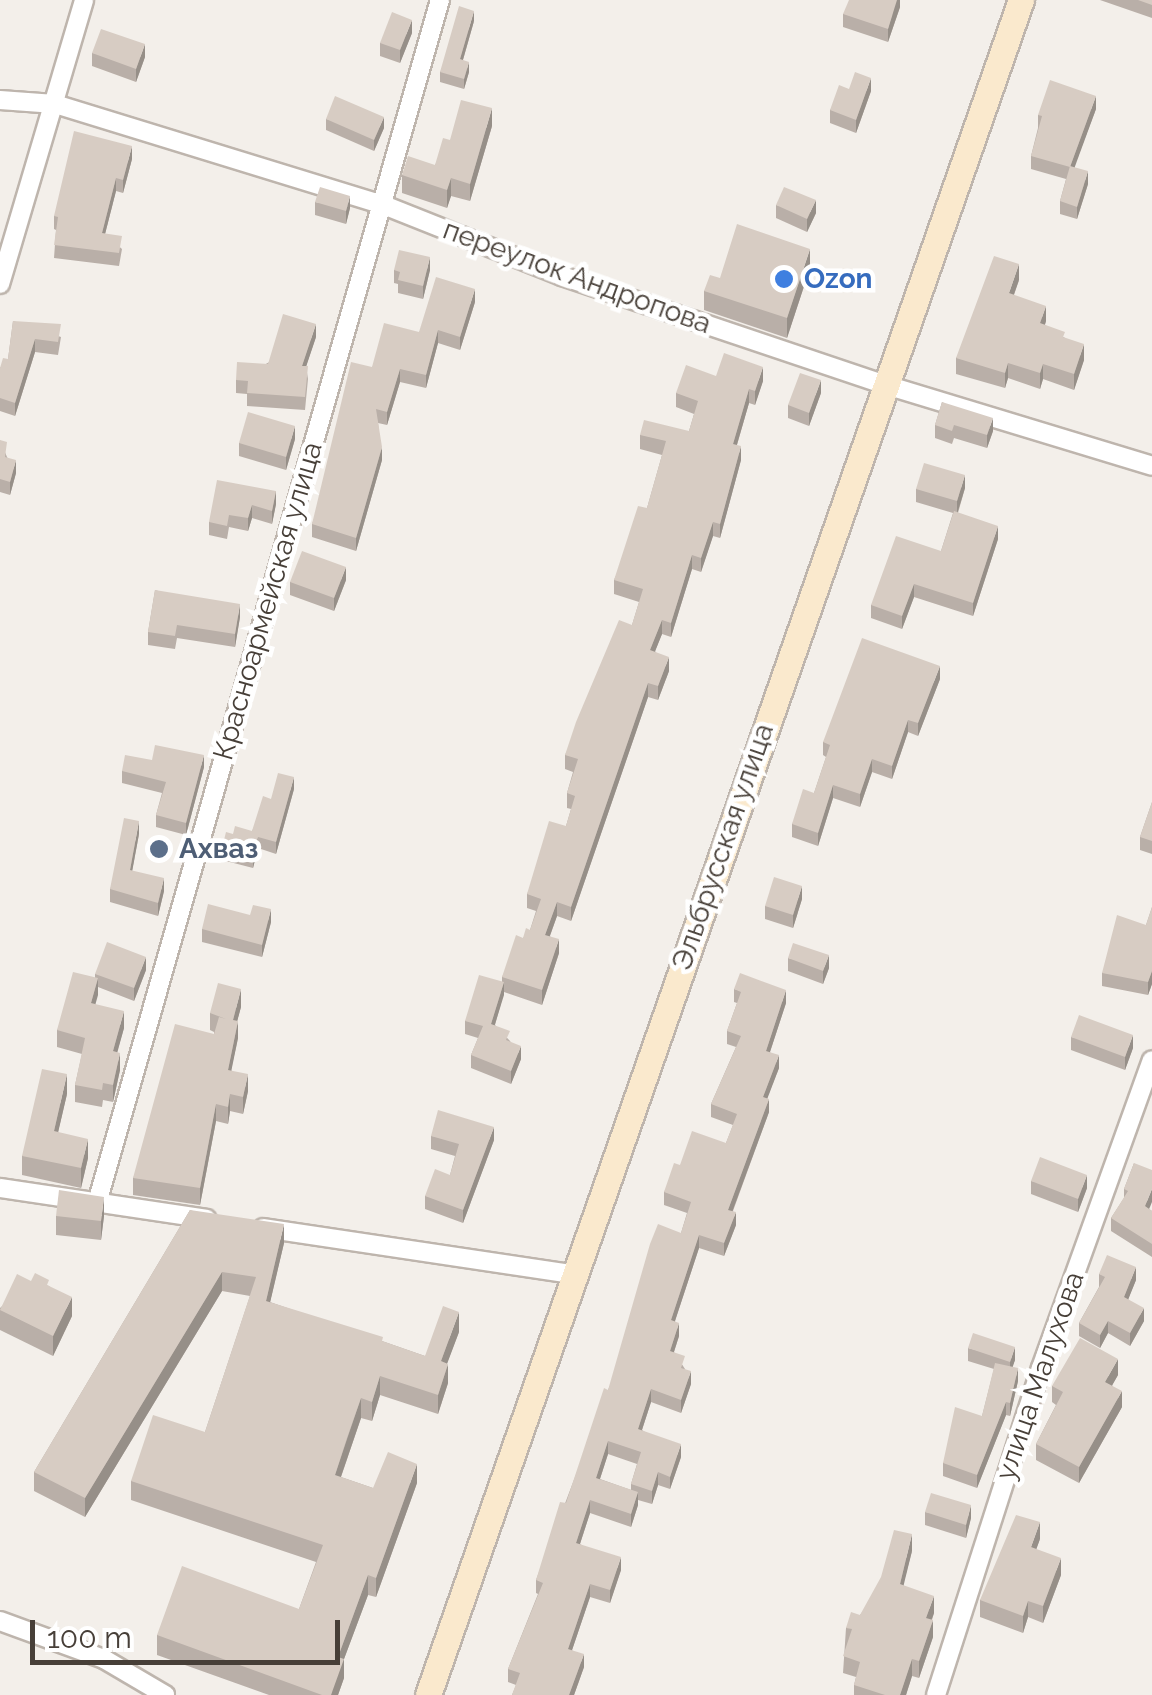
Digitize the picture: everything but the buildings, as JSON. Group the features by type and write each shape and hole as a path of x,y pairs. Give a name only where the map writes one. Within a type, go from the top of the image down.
{"street":[{"path":"0,284 84,0"},
{"name":"Красноармейская улица","path":"97,1203 440,0"},
{"name":"Эльбрусская улица","path":"428,1695 572,1274 1021,0"},
{"name":"переулок Андропова","path":"0,100 55,104 382,204 562,276 886,384 1152,466"},
{"name":"улица Малухова","path":"936,1695 1041,1368 1152,1060"},
{"path":"0,1188 572,1274"},
{"path":"0,1621 104,1659 166,1695"}],"place":[{"name":"Ozon","path":"784,279"},
{"name":"Ахваз","path":"159,849"}]}
